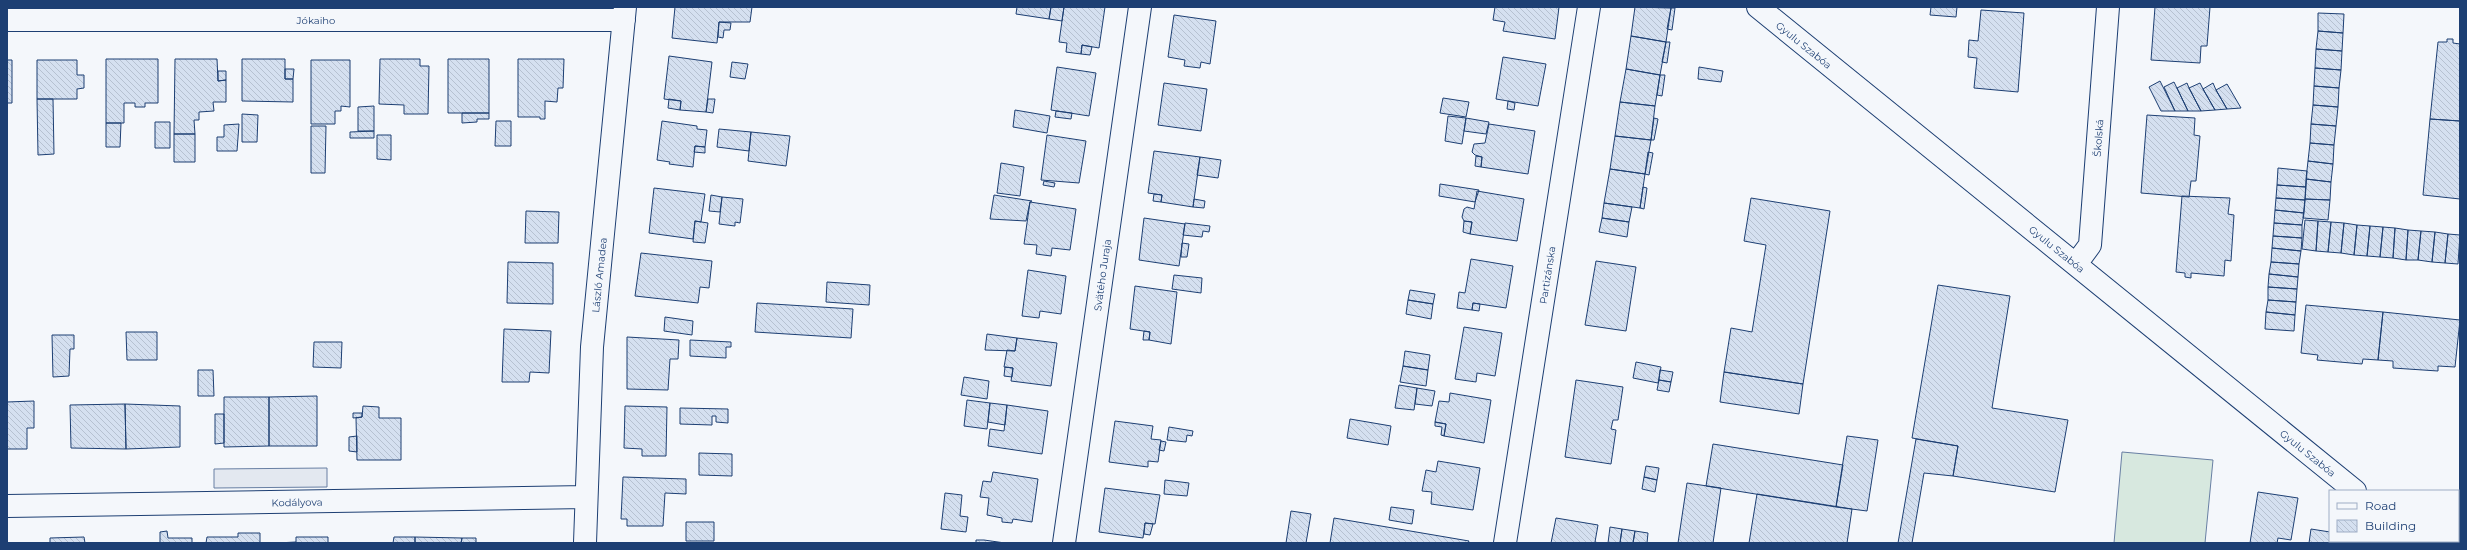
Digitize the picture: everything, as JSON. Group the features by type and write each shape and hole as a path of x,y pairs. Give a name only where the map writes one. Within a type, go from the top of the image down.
{"street":[{"name":"Svätého Juraja","path":"1064,543 1140,7"},
{"name":"Partizánska","path":"1505,543 1589,7"},
{"name":"Gyulu Szabóa","path":"1758,7 1922,142 2076,264 2354,490"},
{"name":"Školská","path":"2076,264 2090,245 2108,7"},
{"name":"Jókaiho","path":"7,20 625,13"},
{"name":"László Amadea","path":"585,543 592,347 625,13"},
{"name":"Kodályova","path":"7,506 586,497"}],"shaded area":[{"path":"2122,452 2213,460 2205,543 2114,543"},
{"path":"327,468 327,487 214,488 214,469"}],"building":[{"path":"675,7 752,7 750,22 719,22 717,43 672,38"},
{"path":"1017,7 1051,7 1049,19 1016,14"},
{"path":"1051,7 1064,7 1062,21 1049,19"},
{"path":"1064,7 1105,7 1099,48 1082,45 1081,54 1066,52 1067,43 1059,42"},
{"path":"1495,7 1559,7 1555,39 1503,31 1505,22 1493,20"},
{"path":"1635,7 1671,8 1666,42 1631,36"},
{"path":"1931,7 1957,7 1956,17 1930,15"},
{"path":"2155,7 2210,7 2207,46 2201,46 2200,63 2151,60"},
{"path":"1671,8 1675,8 1672,30 1667,29"},
{"path":"1981,10 2024,13 2018,92 1974,88 1977,58 1968,57 1969,40 1978,41"},
{"path":"2318,13 2344,14 2343,33 2318,31"},
{"path":"1174,15 1216,21 1210,64 1201,62 1200,68 1184,66 1185,60 1168,57"},
{"path":"719,22 731,23 730,30 724,30 723,38 718,37"},
{"path":"2318,31 2343,33 2342,51 2316,49"},
{"path":"1631,36 1666,42 1660,75 1626,69"},
{"path":"2447,39 2453,39 2453,43 2460,44 2460,121 2430,119 2438,42 2447,42"},
{"path":"1666,42 1670,42 1667,63 1662,62"},
{"path":"1082,45 1092,47 1090,55 1081,54"},
{"path":"2316,49 2342,51 2341,70 2315,68"},
{"path":"669,56 712,62 706,112 680,110 681,101 664,99"},
{"path":"1503,57 1546,64 1538,106 1496,99"},
{"path":"106,59 158,59 158,103 145,103 145,107 135,107 135,103 124,103 124,123 106,123"},
{"path":"175,59 217,59 218,81 226,80 226,102 213,102 214,111 199,112 199,120 194,120 195,134 174,134"},
{"path":"242,59 285,59 285,79 293,79 293,102 242,101"},
{"path":"380,59 420,59 420,66 429,66 428,114 404,114 404,105 379,104"},
{"path":"448,59 489,59 489,113 448,113"},
{"path":"518,59 564,59 563,88 558,88 557,102 545,101 545,119 540,119 540,117 518,117"},
{"path":"7,60 12,60 12,103 7,103"},
{"path":"37,60 77,60 77,75 84,75 84,88 77,89 77,99 37,99"},
{"path":"311,60 350,60 350,107 341,106 341,111 335,111 335,124 311,124"},
{"path":"732,62 748,64 745,79 730,77"},
{"path":"1057,67 1096,73 1089,116 1051,110"},
{"path":"1699,67 1723,71 1721,82 1698,79"},
{"path":"2315,68 2341,70 2339,88 2314,86"},
{"path":"285,69 294,69 293,79 285,79"},
{"path":"1626,69 1660,75 1655,106 1620,102"},
{"path":"218,71 226,71 226,80 218,81"},
{"path":"1660,75 1665,75 1662,96 1657,95"},
{"path":"2160,81 2175,111 2161,111 2149,87"},
{"path":"2174,82 2188,111 2175,111 2164,87"},
{"path":"1164,83 1207,89 1201,131 1158,125"},
{"path":"2187,83 2201,111 2188,111 2177,88"},
{"path":"2200,83 2215,110 2201,111 2189,88"},
{"path":"2213,83 2227,109 2215,110 2203,89"},
{"path":"2227,84 2241,108 2227,109 2216,90"},
{"path":"2314,86 2339,88 2338,107 2313,105"},
{"path":"1443,98 1469,102 1466,117 1440,113"},
{"path":"37,99 53,99 54,154 38,155"},
{"path":"669,99 681,101 680,110 668,108"},
{"path":"708,99 715,99 713,113 706,112"},
{"path":"1508,101 1515,103 1514,110 1507,109"},
{"path":"1620,102 1655,106 1651,140 1615,136"},
{"path":"2313,105 2338,107 2336,126 2311,124"},
{"path":"374,106 374,131 358,131 358,107"},
{"path":"1015,110 1050,116 1047,133 1013,127"},
{"path":"1056,111 1072,113 1071,119 1055,117"},
{"path":"462,113 489,113 489,119 477,119 477,122 462,123"},
{"path":"242,114 258,115 257,142 242,142"},
{"path":"2147,115 2195,118 2194,135 2200,136 2196,181 2191,181 2189,197 2141,193"},
{"path":"1448,116 1466,118 1462,144 1445,141"},
{"path":"1466,118 1489,122 1486,134 1464,131"},
{"path":"1654,118 1658,119 1654,140 1651,140"},
{"path":"2430,119 2460,121 2460,199 2423,195"},
{"path":"496,121 511,121 511,146 495,146"},
{"path":"662,121 697,126 697,129 707,130 705,147 695,146 693,167 669,164 670,162 657,160"},
{"path":"155,122 170,122 170,148 155,148"},
{"path":"106,123 121,123 120,147 106,147"},
{"path":"239,124 237,151 217,151 217,137 224,137 224,125"},
{"path":"1489,124 1535,131 1528,174 1481,167 1482,157 1475,155 1472,152 1474,144 1485,143"},
{"path":"2311,124 2336,126 2334,145 2310,143"},
{"path":"311,126 326,126 325,173 311,173"},
{"path":"719,129 751,132 749,151 717,147"},
{"path":"374,131 374,138 350,138 350,132"},
{"path":"751,132 790,136 786,166 748,161"},
{"path":"174,134 195,134 195,162 174,162"},
{"path":"377,135 391,135 391,160 377,159"},
{"path":"1047,135 1086,141 1079,183 1041,180"},
{"path":"1615,136 1651,140 1645,174 1610,169"},
{"path":"2310,143 2334,145 2333,164 2308,161"},
{"path":"695,146 705,147 705,153 694,152"},
{"path":"1154,151 1200,157 1193,207 1161,202 1162,195 1148,193"},
{"path":"1648,152 1653,153 1649,175 1645,174"},
{"path":"1476,156 1482,157 1481,167 1475,166"},
{"path":"1200,157 1221,160 1218,178 1197,175"},
{"path":"2308,161 2333,164 2331,182 2306,179"},
{"path":"1001,163 1024,167 1020,196 997,193"},
{"path":"2278,168 2307,171 2306,187 2277,185"},
{"path":"1610,169 1645,174 1640,208 1604,203"},
{"path":"2306,179 2331,182 2330,200 2305,199"},
{"path":"1044,181 1055,183 1054,187 1043,185"},
{"path":"1440,184 1479,190 1475,202 1439,196"},
{"path":"2277,185 2306,187 2305,200 2276,198"},
{"path":"1643,187 1647,188 1644,209 1640,208"},
{"path":"654,188 705,194 701,222 695,221 693,239 649,233"},
{"path":"1477,191 1524,199 1517,241 1470,234 1472,222 1464,221 1462,217 1464,209 1467,207 1474,209"},
{"path":"1154,194 1162,195 1161,202 1153,201"},
{"path":"711,195 722,197 720,212 709,211"},
{"path":"994,195 1032,201 1030,202 1026,221 990,219"},
{"path":"2182,196 2230,198 2228,214 2234,215 2231,261 2225,260 2224,276 2191,273 2191,278 2185,277 2185,273 2176,272"},
{"path":"722,197 743,199 740,223 735,222 735,226 719,224"},
{"path":"1751,198 1830,211 1803,384 1724,372 1731,328 1752,332 1766,245 1744,241"},
{"path":"2276,198 2305,200 2304,213 2275,210"},
{"path":"1194,199 1205,201 1204,208 1193,207"},
{"path":"2305,199 2330,200 2328,220 2303,218"},
{"path":"1030,202 1076,209 1070,250 1052,248 1051,256 1036,254 1037,245 1024,244"},
{"path":"1604,203 1632,207 1629,222 1602,218"},
{"path":"2275,210 2304,213 2302,225 2274,223"},
{"path":"526,211 559,212 558,243 525,243"},
{"path":"1144,218 1185,224 1179,266 1139,260"},
{"path":"1602,218 1629,222 1627,237 1599,232"},
{"path":"2305,220 2318,221 2316,251 2302,249"},
{"path":"695,221 708,223 705,243 693,242"},
{"path":"1464,221 1472,222 1470,234 1463,232"},
{"path":"2318,221 2331,222 2328,252 2316,251"},
{"path":"2331,222 2344,223 2341,253 2328,252"},
{"path":"1185,223 1210,226 1209,232 1203,231 1202,237 1183,235"},
{"path":"2274,223 2302,225 2302,238 2273,236"},
{"path":"2344,223 2357,225 2354,255 2341,253"},
{"path":"2357,225 2370,226 2367,256 2354,255"},
{"path":"2370,226 2383,227 2380,257 2367,256"},
{"path":"2383,227 2395,228 2393,258 2380,257"},
{"path":"2395,228 2408,230 2406,260 2393,258"},
{"path":"2408,230 2421,231 2418,260 2406,260"},
{"path":"2421,231 2435,232 2432,262 2418,260"},
{"path":"2435,232 2448,234 2445,263 2432,262"},
{"path":"2448,234 2460,235 2458,264 2445,263"},
{"path":"2273,236 2302,238 2301,251 2272,248"},
{"path":"1182,243 1189,244 1187,257 1181,257"},
{"path":"2272,248 2301,251 2299,264 2271,262"},
{"path":"641,253 712,261 709,288 700,287 698,303 635,296"},
{"path":"1471,259 1513,266 1506,308 1473,303 1472,310 1457,308 1459,292 1465,293"},
{"path":"1596,261 1636,267 1626,331 1585,325"},
{"path":"508,262 553,263 553,304 507,303"},
{"path":"2271,262 2299,264 2298,277 2269,274"},
{"path":"1028,270 1066,276 1061,314 1040,311 1039,318 1022,316"},
{"path":"2269,274 2298,277 2297,289 2268,287"},
{"path":"1174,275 1202,278 1201,293 1172,289"},
{"path":"827,282 870,285 869,305 826,302"},
{"path":"1938,285 2010,296 1992,408 2068,420 2055,492 1953,476 1958,446 1912,438"},
{"path":"1135,286 1177,292 1171,344 1149,340 1150,332 1130,329"},
{"path":"2268,287 2297,289 2296,302 2268,300"},
{"path":"1410,290 1435,294 1433,304 1408,300"},
{"path":"1408,300 1433,304 1431,319 1406,314"},
{"path":"2268,300 2296,302 2295,315 2266,312"},
{"path":"757,303 853,309 851,338 755,332"},
{"path":"1473,303 1480,304 1479,311 1472,310"},
{"path":"2306,305 2383,312 2378,360 2363,359 2362,364 2317,360 2318,355 2301,353"},
{"path":"2266,312 2295,315 2294,331 2265,329"},
{"path":"2383,312 2460,320 2455,367 2438,366 2438,371 2393,368 2393,361 2378,360"},
{"path":"665,317 693,321 692,335 664,331"},
{"path":"1464,327 1502,333 1495,376 1477,373 1476,382 1455,379"},
{"path":"504,329 551,331 549,373 530,372 529,382 502,382"},
{"path":"1144,331 1150,332 1149,340 1143,340"},
{"path":"126,332 157,332 157,360 127,360"},
{"path":"987,334 1017,338 1015,351 985,350"},
{"path":"52,335 74,335 74,349 70,349 69,376 53,377"},
{"path":"627,337 679,340 678,359 670,359 668,390 627,389"},
{"path":"1017,338 1057,343 1051,386 1011,381 1013,368 1004,367 1007,350 1015,351"},
{"path":"690,340 731,342 731,347 726,347 726,358 690,356"},
{"path":"314,342 342,342 341,368 313,367"},
{"path":"1405,351 1430,355 1428,370 1403,366"},
{"path":"1636,362 1661,367 1658,383 1633,378"},
{"path":"1403,366 1428,370 1426,386 1400,382"},
{"path":"1005,367 1013,368 1012,377 1004,376"},
{"path":"198,370 213,370 214,396 198,396"},
{"path":"1660,370 1673,372 1671,382 1659,380"},
{"path":"1724,372 1803,384 1799,414 1720,402"},
{"path":"964,377 989,381 987,399 961,395"},
{"path":"1576,380 1623,387 1618,420 1613,420 1611,429 1616,430 1611,464 1565,457"},
{"path":"1659,380 1671,382 1669,392 1657,390"},
{"path":"1399,385 1417,388 1414,410 1395,408"},
{"path":"1417,388 1435,391 1432,406 1415,404"},
{"path":"1450,393 1491,400 1484,443 1444,436 1446,424 1435,422 1439,401 1449,402"},
{"path":"317,396 317,446 269,446 269,397"},
{"path":"224,397 269,397 269,446 224,447"},
{"path":"967,400 990,403 987,429 964,426"},
{"path":"34,401 34,428 27,428 27,449 7,449 7,402"},
{"path":"990,403 1007,405 1005,425 988,422"},
{"path":"125,404 180,406 180,447 126,449"},
{"path":"125,404 126,449 71,448 70,405"},
{"path":"1007,405 1048,411 1042,454 988,446 990,429 1004,431"},
{"path":"363,406 379,407 379,418 401,418 401,460 357,460 356,418 362,417"},
{"path":"625,406 667,407 666,456 642,456 642,449 624,448"},
{"path":"680,408 728,409 728,423 716,422 716,416 712,416 712,425 680,424"},
{"path":"353,413 362,413 362,417 353,418"},
{"path":"215,414 224,414 224,443 215,444"},
{"path":"1350,419 1391,426 1388,445 1347,438"},
{"path":"1115,421 1153,426 1151,439 1161,440 1158,462 1148,461 1148,467 1109,462"},
{"path":"1435,422 1446,424 1444,436 1441,435 1442,427 1435,426"},
{"path":"1169,427 1193,431 1192,436 1187,435 1186,442 1167,440"},
{"path":"357,436 357,452 349,451 349,437"},
{"path":"1847,436 1878,440 1867,511 1836,507"},
{"path":"1916,439 1958,446 1953,476 1924,473 1912,543 1898,543"},
{"path":"1161,441 1166,442 1164,451 1159,450"},
{"path":"1713,444 1843,465 1836,507 1706,486"},
{"path":"699,453 732,454 732,476 699,475"},
{"path":"1438,461 1480,468 1473,510 1431,504 1432,492 1422,491 1426,470 1436,472"},
{"path":"1646,466 1659,468 1657,480 1644,477"},
{"path":"993,472 1038,479 1032,522 1013,519 1012,523 1002,522 1002,518 987,515 989,498 980,497 983,481 991,482"},
{"path":"623,477 686,479 686,494 665,493 663,526 627,526 627,519 621,519"},
{"path":"1644,477 1657,480 1655,492 1642,489"},
{"path":"1165,480 1189,483 1187,496 1164,494"},
{"path":"1687,483 1721,488 1713,543 1678,543"},
{"path":"1105,488 1160,495 1155,524 1145,523 1143,538 1099,532"},
{"path":"2258,492 2298,498 2291,540 2278,538 2277,543 2250,543"},
{"path":"945,493 962,495 960,516 968,517 966,532 941,529"},
{"path":"1757,494 1852,509 1847,543 1749,543"},
{"path":"1391,507 1414,510 1412,524 1389,520"},
{"path":"1291,511 1311,514 1306,543 1286,543"},
{"path":"1334,518 1469,541 1468,543 1330,543"},
{"path":"1556,518 1598,525 1595,542 1599,543 1551,543"},
{"path":"686,522 714,522 714,541 686,541"},
{"path":"1145,523 1153,524 1150,535 1144,534"},
{"path":"1610,527 1622,529 1620,543 1608,543"},
{"path":"1622,529 1635,531 1633,543 1620,543"},
{"path":"2311,529 2329,532 2329,542 2335,542 2335,543 2309,543"},
{"path":"167,531 168,538 192,538 192,543 160,543 160,532"},
{"path":"1635,531 1648,533 1647,543 1633,543"},
{"path":"238,533 260,533 260,543 206,543 207,537 238,537"},
{"path":"84,537 85,543 50,543 50,538"},
{"path":"296,537 328,537 328,543 277,543 296,542"},
{"path":"394,537 415,537 415,543 393,543"},
{"path":"415,537 462,538 461,543 415,543"},
{"path":"462,538 476,538 476,543 461,543"},
{"path":"976,540 984,540 1005,543 976,543"}]}
